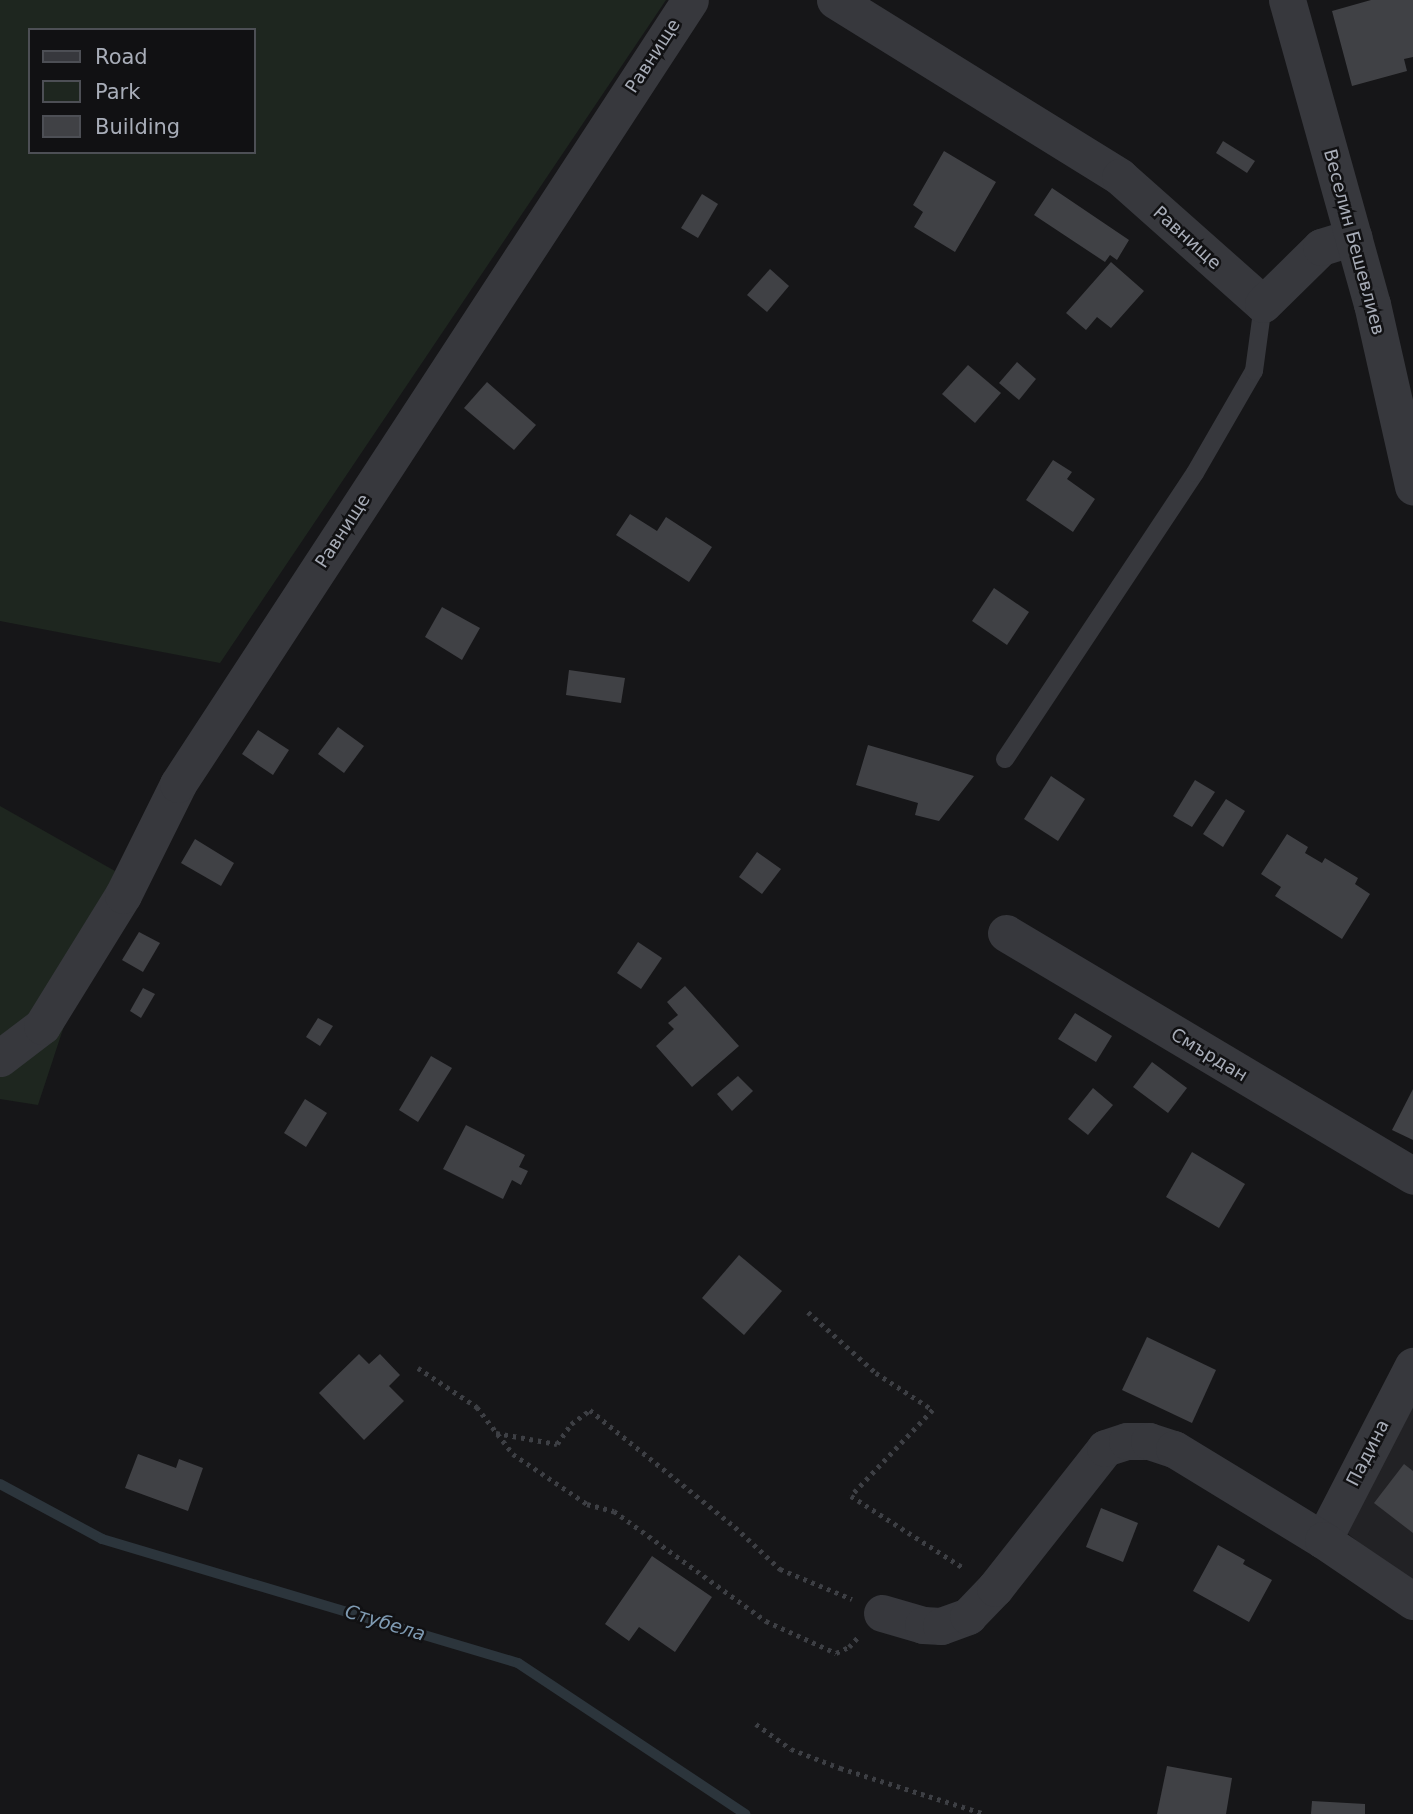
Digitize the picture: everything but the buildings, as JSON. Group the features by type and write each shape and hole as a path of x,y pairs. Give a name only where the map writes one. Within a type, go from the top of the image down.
{"street":[{"name":"Равнище","path":"0,1058 42,1026 123,895 178,784 690,0"},
{"name":"Равнище","path":"835,0 1120,177 1263,304"},
{"name":"Веселин Бешевлиев","path":"1287,0 1372,304 1413,486"},
{"path":"1263,304 1321,247 1353,237"},
{"name":"Смърдан","path":"1006,933 1413,1176"},
{"name":"Падина","path":"1323,1540 1413,1366"},
{"path":"882,1614 923,1625 941,1626 968,1616 995,1588 1105,1448 1127,1441 1149,1441 1174,1449 1323,1540 1413,1601"}],"lane":[{"path":"1005,759 1188,484 1254,371 1263,304"}],"path":[{"path":"808,1312 876,1373 933,1410 851,1496 995,1588"},
{"path":"418,1368 477,1407 496,1433 513,1454 587,1504 614,1511 766,1621 836,1653 849,1647 882,1614 780,1569 735,1527 590,1410 571,1424 557,1444 496,1433"},
{"path":"756,1724 791,1749 931,1799 985,1814"}],"shaded area":[{"path":"1413,1406 1413,1587 1347,1533"}],"green space":[{"path":"0,0 666,0 220,663 0,621"},
{"path":"0,806 115,871 38,1105 0,1099"}],"waterway":[{"name":"Стубела","path":"0,1484 102,1539 518,1663 745,1814"}]}
